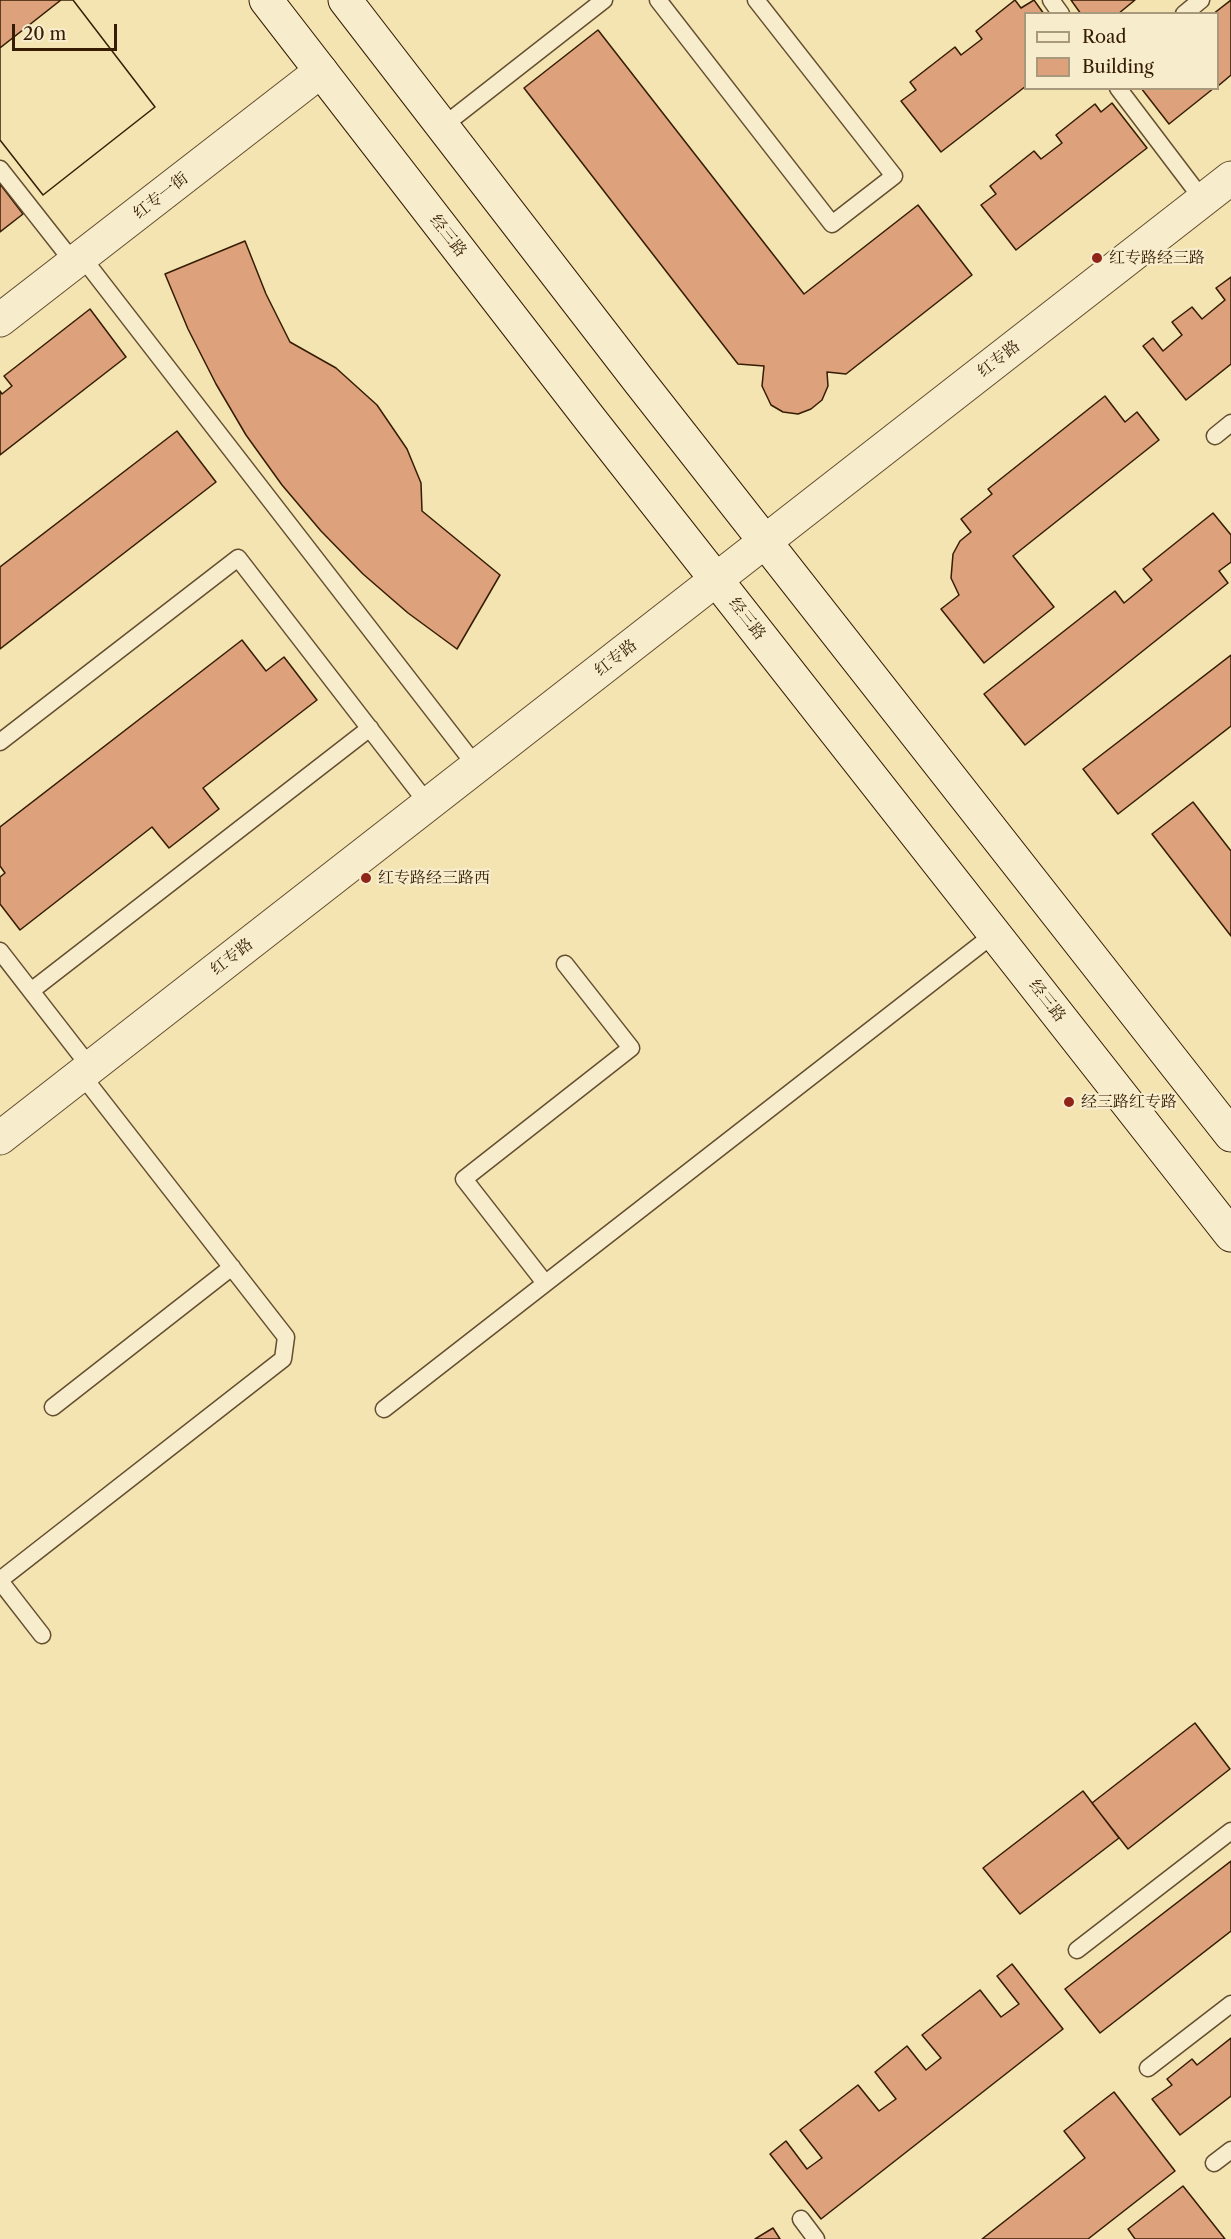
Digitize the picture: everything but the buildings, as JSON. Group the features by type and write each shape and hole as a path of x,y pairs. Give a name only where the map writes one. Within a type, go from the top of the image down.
{"main road":[{"name":"经三路","path":"266,0 716,580 1231,1235"},
{"path":"345,0 765,542 1231,1135"},
{"name":"红专一街","path":"0,320 321,71"},
{"name":"红专路","path":"2,1132 86,1071 1231,178"}],"lane":[{"path":"443,126 604,0"},
{"path":"658,0 832,224 894,176 756,0"},
{"path":"1186,12 1201,0"},
{"path":"1120,90 1203,200"},
{"path":"0,169 78,260 476,766"},
{"path":"1215,436 1231,423"},
{"path":"0,742 238,558 428,804"},
{"path":"31,991 370,729"},
{"path":"384,1409 994,934"},
{"path":"0,951 31,991 86,1071 285,1337 283,1359 0,1580 42,1635"},
{"path":"545,1283 464,1179 631,1048 565,964"},
{"path":"54,1407 232,1267"},
{"path":"1077,1950 1231,1831"},
{"path":"1148,2068 1231,2004"},
{"path":"1214,2163 1231,2150"},
{"path":"801,2219 816,2239"}],"place":[{"name":"红专路经三路","path":"1097,258"},
{"name":"红专路经三路西","path":"366,878"},
{"name":"经三路红专路","path":"1069,1102"}]}
